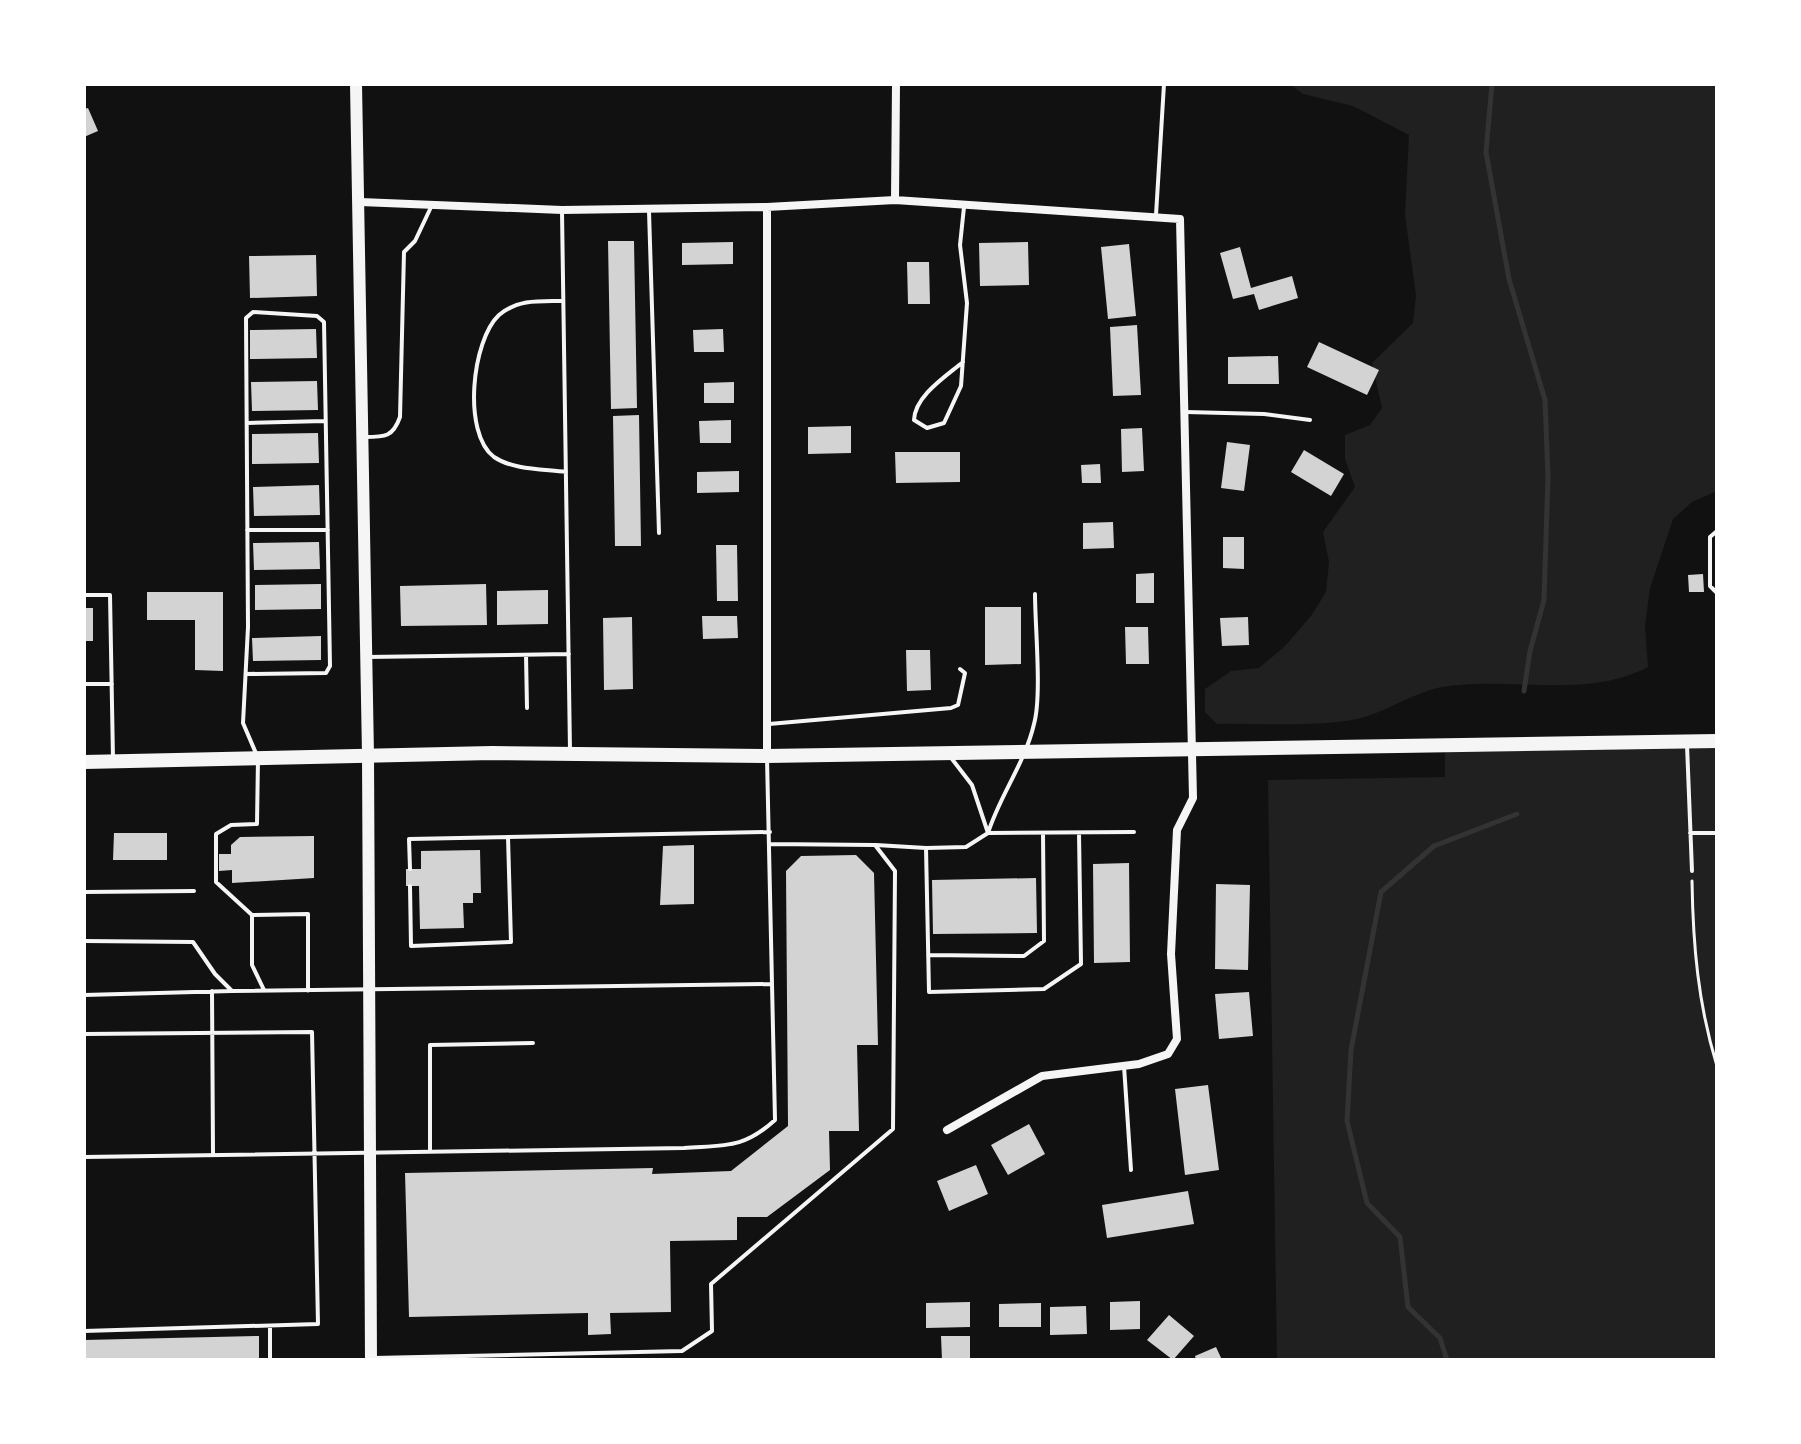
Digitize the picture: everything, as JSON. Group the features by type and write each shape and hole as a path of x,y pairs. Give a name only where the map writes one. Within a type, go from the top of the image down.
{"main road":[{"path":"356,84 368,755 367,1151 371,1359"},
{"path":"84,762 368,755 767,756 1717,741"}],"street":[{"path":"895,200 896,84"},
{"path":"360,202 562,210 767,207 895,200 1180,219 1193,798 1177,830 1171,954 1177,1039 1168,1054 1124,1066 1042,1076 947,1130"},
{"path":"767,207 767,756"}],"lane":[{"path":"1156,217 1164,84"},
{"path":"963,362 931,389 915,410 914,420 927,428 944,423 961,386 963,362 967,303 960,245 964,204"},
{"path":"363,437 386,437 396,431 400,417 404,252 415,241 432,205"},
{"path":"648,209 659,533"},
{"path":"562,210 570,754"},
{"path":"563,301 518,303 490,324 484,338 473,405 478,435 497,459 566,472"},
{"path":"246,674 326,673 330,666 324,322 317,316 253,312 246,318 246,674 243,723 258,758 257,824 231,825 216,834 216,882 252,915 308,914 308,991"},
{"path":"1184,412 1264,414 1310,420"},
{"path":"247,423 325,421"},
{"path":"247,530 328,530"},
{"path":"1717,531 1710,537 1710,586 1717,593"},
{"path":"988,833 998,803 1025,752 1036,721 1035,594"},
{"path":"84,595 110,595 113,761"},
{"path":"365,657 569,654"},
{"path":"526,655 527,708"},
{"path":"767,724 951,708 958,705 966,683 965,673 960,669"},
{"path":"84,684 112,684"},
{"path":"1686,741 1692,871"},
{"path":"948,753 972,785 988,833"},
{"path":"84,1157 684,1148 733,1145 755,1138 775,1120 767,756"},
{"path":"410,869 409,839 770,832"},
{"path":"770,844 966,847 988,833 1134,832"},
{"path":"928,955 1024,956 1044,941 1043,833"},
{"path":"926,848 929,992 1044,989 1081,964 1079,833"},
{"path":"1690,833 1717,833"},
{"path":"410,886 411,946 511,942 508,837"},
{"path":"371,1359 682,1351 712,1331 711,1284 893,1129 895,871 875,845"},
{"path":"84,892 194,891"},
{"path":"252,915 252,965 264,991"},
{"path":"84,941 193,942 215,974 232,991"},
{"path":"84,995 772,984"},
{"path":"212,991 213,1154"},
{"path":"84,1034 312,1032 318,1324 84,1331"},
{"path":"430,1150 430,1045 533,1043"},
{"path":"1124,1066 1131,1170"},
{"path":"270,1326 270,1360"}],"path":[{"path":"1692,871 1693,951 1702,1017 1717,1066"}],"shaded area":[{"path":"1290,84 1717,84 1717,491 1692,502 1673,519 1650,588 1645,626 1648,667 1624,677 1575,685 1474,684 1436,688 1377,713 1335,722 1217,724 1205,712 1205,689 1231,671 1259,668 1285,646 1311,616 1326,592 1329,562 1323,532 1355,487 1345,459 1345,435 1370,425 1382,408 1372,363 1413,323 1416,295 1405,215 1409,135 1353,106 1303,94"},
{"path":"1717,741 1717,1360 1277,1360 1268,780 1445,777 1445,745"}],"building":[{"path":"88,108 98,131 84,137 84,109"},
{"path":"608,241 634,241 637,408 611,409"},
{"path":"733,242 733,264 682,265 682,243"},
{"path":"1028,242 1029,285 980,286 979,243"},
{"path":"1129,244 1136,316 1108,319 1101,247"},
{"path":"1240,247 1251,288 1292,276 1298,298 1259,310 1254,294 1233,299 1220,253"},
{"path":"316,255 317,296 250,298 249,256"},
{"path":"907,262 929,262 930,304 908,304"},
{"path":"1137,325 1141,395 1113,396 1110,327"},
{"path":"316,329 317,358 250,359 250,330"},
{"path":"723,329 724,352 694,352 693,330"},
{"path":"1319,342 1379,370 1367,395 1307,367"},
{"path":"1278,356 1279,384 1228,384 1228,357"},
{"path":"317,381 318,410 252,411 251,382"},
{"path":"734,382 734,403 704,403 704,383"},
{"path":"639,415 641,546 615,546 613,416"},
{"path":"731,420 731,443 700,443 699,421"},
{"path":"851,426 851,453 808,454 808,427"},
{"path":"1142,428 1144,471 1122,472 1121,429"},
{"path":"318,433 319,463 252,464 252,434"},
{"path":"1227,442 1250,445 1244,491 1221,488"},
{"path":"1304,450 1344,474 1331,496 1291,472"},
{"path":"895,452 960,452 960,482 896,483"},
{"path":"1100,464 1101,483 1082,483 1081,465"},
{"path":"739,471 739,492 697,493 697,472"},
{"path":"319,485 320,515 254,516 253,487"},
{"path":"1113,522 1114,548 1083,549 1083,523"},
{"path":"1223,537 1244,537 1244,569 1223,568"},
{"path":"319,542 320,569 254,570 253,543"},
{"path":"716,545 737,545 738,601 717,601"},
{"path":"1154,573 1154,603 1136,603 1136,574"},
{"path":"1703,574 1704,592 1689,592 1688,575"},
{"path":"321,584 321,609 255,610 255,585"},
{"path":"486,584 487,625 401,626 400,586"},
{"path":"548,590 548,624 497,625 497,591"},
{"path":"147,592 223,592 223,671 195,670 195,620 147,620"},
{"path":"985,607 1021,607 1021,664 985,665"},
{"path":"84,608 93,608 93,641 84,641"},
{"path":"702,616 737,616 738,638 703,639"},
{"path":"632,617 633,689 604,690 603,618"},
{"path":"1248,617 1249,645 1222,646 1220,618"},
{"path":"1125,627 1148,627 1149,664 1126,664"},
{"path":"321,636 321,660 253,661 252,638"},
{"path":"906,650 930,650 931,690 907,691"},
{"path":"114,833 167,833 167,860 113,860"},
{"path":"314,836 314,878 232,883 232,870 219,871 219,854 231,854 231,845 240,837"},
{"path":"694,845 694,904 660,905 663,846"},
{"path":"480,850 481,893 473,893 473,903 463,903 464,928 420,929 419,886 406,886 406,869 421,869 421,851"},
{"path":"856,855 874,873 878,1045 857,1045 859,1131 829,1131 830,1170 767,1217 737,1217 737,1240 670,1241 671,1312 610,1313 611,1334 588,1335 588,1313 409,1317 405,1173 653,1168 652,1174 731,1171 788,1126 786,871 801,856"},
{"path":"1129,863 1130,962 1094,963 1093,864"},
{"path":"1036,878 1037,933 933,934 932,880"},
{"path":"1216,884 1250,885 1248,970 1215,969"},
{"path":"1249,992 1253,1036 1219,1039 1215,994"},
{"path":"1208,1085 1219,1170 1185,1175 1175,1089"},
{"path":"1029,1124 1045,1154 1008,1175 991,1145"},
{"path":"976,1165 988,1194 949,1211 937,1181"},
{"path":"1188,1191 1194,1224 1107,1238 1102,1205"},
{"path":"1140,1301 1140,1329 1110,1330 1110,1302"},
{"path":"970,1302 970,1327 926,1328 926,1303"},
{"path":"1041,1303 1041,1327 999,1327 999,1304"},
{"path":"1086,1306 1087,1334 1050,1335 1050,1307"},
{"path":"1169,1315 1194,1336 1173,1360 1147,1340"},
{"path":"259,1336 259,1360 84,1360 84,1340"},
{"path":"941,1336 970,1336 970,1360 942,1360"},
{"path":"1216,1347 1222,1360 1196,1360 1195,1356"}],"waterway":[{"path":"1492,84 1486,152 1509,279 1545,400 1548,477 1544,600 1530,651 1524,691"},
{"path":"1447,1360 1440,1338 1408,1307 1400,1237 1367,1203 1347,1121 1351,1050 1381,892 1434,846 1517,814"}]}
